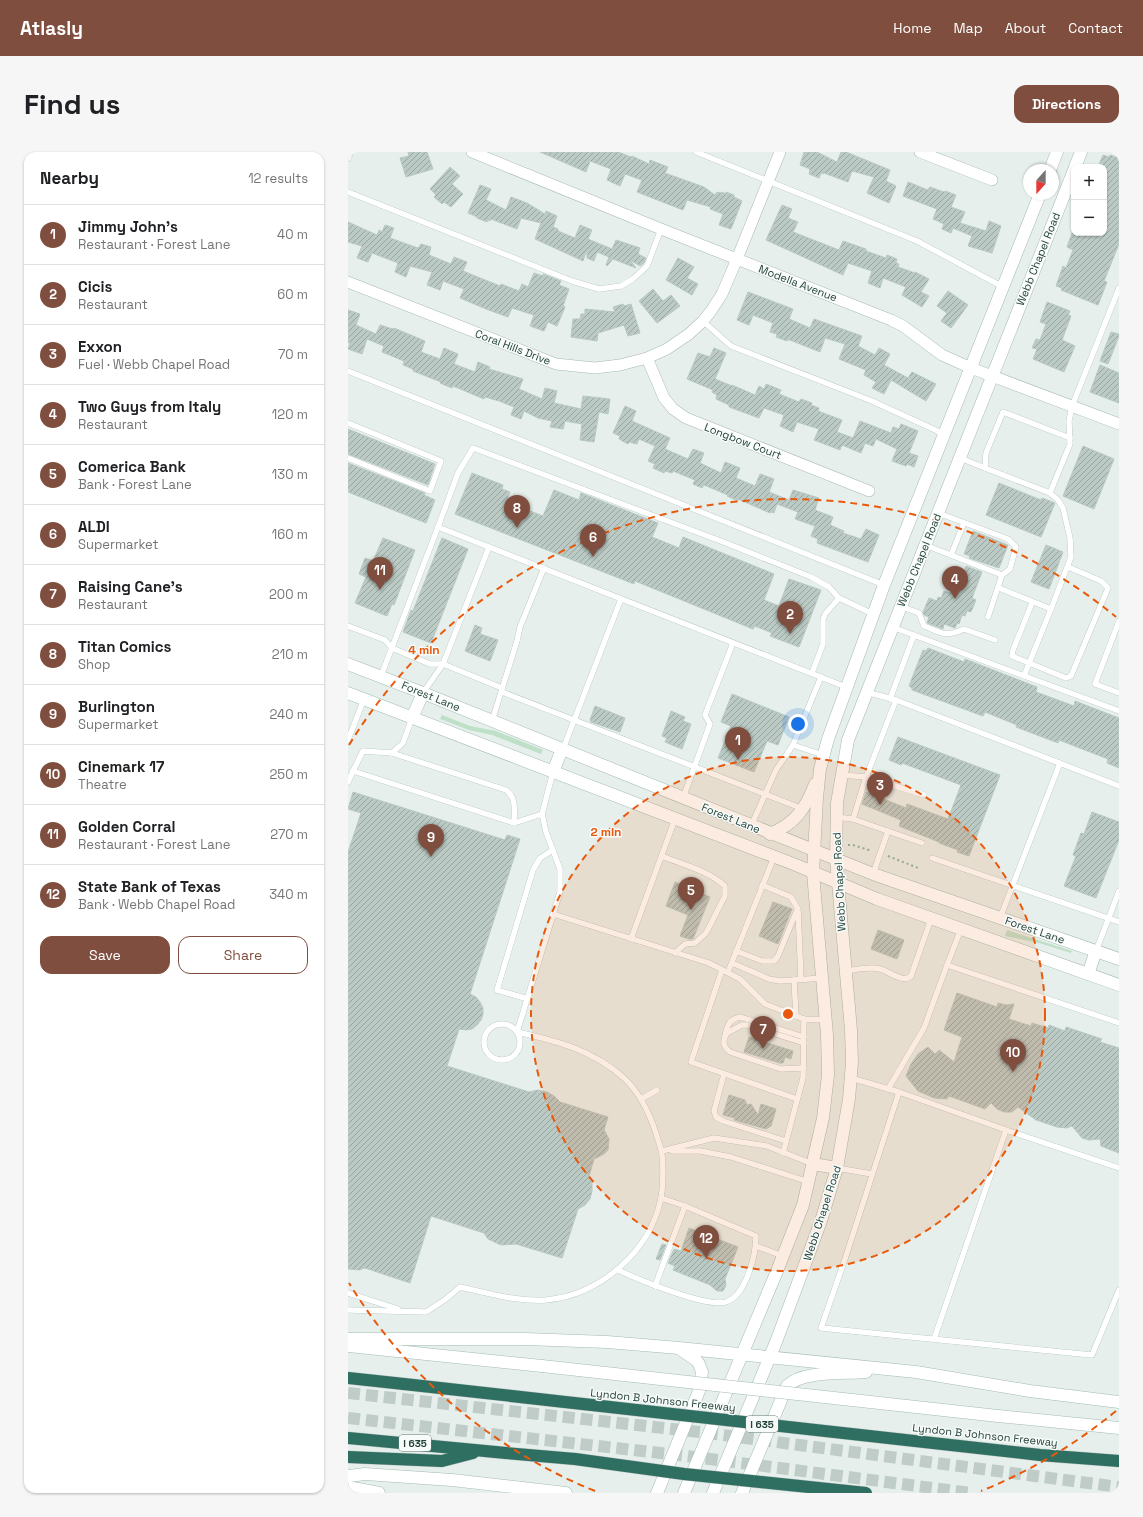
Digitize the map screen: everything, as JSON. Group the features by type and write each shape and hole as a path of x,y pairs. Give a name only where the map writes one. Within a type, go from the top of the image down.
{"highway":[{"name":"Lyndon B Johnson Freeway","path":"348,1378 1040,1455 1119,1461"},
{"name":"I 635","path":"348,1438 575,1459 684,1474 866,1493"},
{"path":"348,1457 442,1461 482,1450"}],"main road":[{"path":"1052,164 1057,152"},
{"name":"Webb Chapel Road","path":"1076,164 1081,152"},
{"name":"Webb Chapel Road","path":"713,1493 770,1356 819,1228 837,1168 849,1099 851,1078 851,1030 836,860 837,803 848,740 1071,178"},
{"name":"Webb Chapel Road","path":"684,1493 743,1354 803,1204 823,1118 828,1075 826,1020 813,873 820,769 846,687 884,585 1038,200"},
{"name":"Forest Lane","path":"348,664 492,720 836,860 1119,959"},
{"path":"846,687 866,692"},
{"name":"Forest Lane","path":"348,693 774,857 837,883 1119,985"},
{"path":"412,718 423,693"},
{"path":"553,772 562,749"},
{"path":"770,834 792,822 802,809 811,793 820,769"},
{"path":"675,819 683,798"},
{"path":"1088,974 1096,951"},
{"path":"813,1164 837,1168"},
{"path":"348,1339 526,1339 607,1342 770,1356 902,1370 1030,1391 1119,1402"},
{"path":"348,1346 1119,1428"},
{"path":"657,1493 699,1391 702,1372 696,1360 679,1348"},
{"path":"742,1493 787,1386 792,1381 814,1375 902,1370"},
{"path":"348,1476 365,1474 452,1480 563,1493"},
{"path":"348,1487 379,1493"}],"street":[{"name":"Modella Avenue","path":"472,152 660,229 891,320 903,326 942,355 971,368 1119,424"},
{"name":"Coral Hills Drive","path":"348,282 556,364 595,368 620,365 647,358 667,349 689,334 703,321 722,294 780,152"},
{"path":"920,152 992,180"},
{"name":"Longbow Court","path":"647,358 664,398 673,409 686,418 869,491"}],"lane":[{"path":"348,159 351,152"},
{"path":"696,152 917,241 1003,288"},
{"path":"348,192 572,281 599,289 621,286 633,279 647,266 660,229"},
{"path":"1050,493 1070,444 1069,421 1072,406 1119,288"},
{"path":"703,321 731,346 872,401 944,434"},
{"path":"348,371 884,585"},
{"path":"985,468 986,453 1003,412 1070,438"},
{"path":"348,423 441,461 430,491 348,458"},
{"path":"381,676 458,473 473,448 726,543 810,577 829,587 839,598 873,614"},
{"path":"960,457 1050,493 1058,500 1063,508 1070,538 1071,557 1024,676"},
{"path":"937,513 1008,539 1016,547 1010,569 1002,575 999,588 988,617"},
{"path":"951,555 964,523"},
{"path":"438,527 846,687"},
{"path":"925,545 1002,575"},
{"path":"423,693 443,664 489,547"},
{"path":"1032,603 1012,656 1066,678 1071,676 1108,588 1101,581 1068,567"},
{"path":"492,720 520,627 544,568"},
{"path":"999,588 1032,603 1051,609"},
{"path":"812,673 823,644 825,614 839,598"},
{"path":"562,749 621,599"},
{"path":"900,606 919,613 924,626 946,634 952,634 964,629 995,640"},
{"path":"1119,621 1095,684 1119,693"},
{"path":"348,626 385,640 392,648 430,664 443,664 574,721 802,809"},
{"path":"892,627 1119,711"},
{"path":"853,819 914,635"},
{"path":"683,798 710,724 705,714 733,643"},
{"path":"751,826 776,770 793,744 821,677"},
{"path":"866,692 893,700 1119,786"},
{"path":"348,740 364,699"},
{"path":"392,753 403,743 412,718"},
{"path":"793,744 824,755"},
{"path":"348,782 363,751 392,753 506,790 512,794 514,799 514,823"},
{"path":"1000,918 1060,763"},
{"path":"353,771 514,823 542,814"},
{"path":"348,1310 426,1312 446,1299 460,1287 526,1300 547,1300 571,1295 588,1289 618,1270 640,1245 656,1214 661,1198 662,1151 650,1115 641,1099 625,1080 612,1068 588,1053 575,1047 517,1032 508,1025 497,1024 491,1027 485,1036 484,1042 488,1053 492,1057 498,1059 510,1058 515,1054 520,1044 520,1038 517,1032 560,892 560,870 546,832 542,814 553,772"},
{"path":"842,775 866,777 924,795"},
{"path":"836,817 853,819 922,842"},
{"path":"631,939 675,819"},
{"path":"873,874 888,831"},
{"path":"528,999 496,990 533,870 540,858 553,850"},
{"path":"662,856 703,871 717,878 725,886 725,896 706,933 695,943 685,944 675,952"},
{"path":"774,857 732,963 725,971 691,1062 797,1099"},
{"path":"932,858 1119,922"},
{"path":"762,885 791,897 798,909 802,979"},
{"path":"1096,951 1119,891"},
{"path":"736,951 762,961 774,961 778,956 798,909"},
{"path":"553,914 709,963 740,979 764,1004 804,1019 826,1020"},
{"path":"845,971 874,968 903,979 910,978 931,918"},
{"path":"888,1089 924,1028 961,929"},
{"path":"732,963 769,979 780,981 823,978"},
{"path":"947,966 1119,1023"},
{"path":"794,980 796,1016"},
{"path":"803,1068 782,1069 730,1052 725,1047 724,1037 729,1022 733,1018 740,1017 804,1040"},
{"path":"783,1153 803,1078 804,1019"},
{"path":"724,1037 734,1028 747,1024 804,1040"},
{"path":"724,1074 714,1111 716,1117 722,1121 786,1141"},
{"path":"851,1078 899,1092 1119,1168"},
{"path":"641,1099 657,1090"},
{"path":"899,1092 821,1328 1092,1355 1119,1290"},
{"path":"934,1339 1006,1130"},
{"path":"662,1151 714,1138 767,1146 813,1164"},
{"path":"662,1151 700,1151 731,1157 809,1182"},
{"path":"837,1168 872,1174"},
{"path":"618,1270 655,1286 717,1304 734,1298 741,1291 746,1281 756,1246 756,1236 685,1206 661,1198"},
{"path":"655,1286 685,1206"},
{"path":"756,1246 783,1256"},
{"path":"348,1293 404,1311"}],"green space":[{"path":"442,715 470,726 496,731 543,750 541,754 492,735 469,730 440,719"},
{"path":"1007,930 1072,951 1071,953 1039,943 1005,936"}],"building":[{"path":"408,152 427,152 433,169 406,177 400,158 409,156"},
{"path":"540,152 618,152 631,157 632,156 649,164 650,160 668,167 665,173 704,187 715,195 717,192 726,194 726,192 734,195 734,197 742,201 731,229 719,225 723,214 710,209 711,207 687,200 683,210 637,192 642,180 625,174 620,186 607,180 611,169 590,161 586,172"},
{"path":"804,152 817,152 837,162 841,152 846,152 890,170 886,181 896,186 889,203 867,193 874,177 852,171 848,182 824,173 821,173 819,178 809,174 810,169 800,165"},
{"path":"1103,155 1109,157 1110,155 1119,158 1119,244 1104,281 1107,282 1098,305 1061,290 1062,288 1056,286 1063,266 1066,268 1073,250 1067,247 1071,236 1107,236 1107,164 1099,164"},
{"path":"450,167 460,176 452,184 463,194 451,207 444,202 442,204 434,197 436,195 430,189"},
{"path":"908,182 928,190 930,187 956,195 951,207 965,212 960,223 986,231 989,221 1001,226 992,253 968,246 972,236 953,228 951,233 942,229 944,224 933,219 937,209 903,196"},
{"path":"480,185 491,189 486,200 506,210 511,197 527,203 545,214 546,211 557,216 553,227 558,229 558,231 575,238 580,225 592,230 588,239 612,249 616,240 640,248 638,254 646,258 644,263 640,266 630,260 636,268 613,259 607,266 609,257 597,252 594,261 587,258 586,252 583,261 535,239 541,223 521,218 517,229 491,219 487,222 477,218 468,213"},
{"path":"782,205 792,209 788,218 798,222 793,232 839,250 843,241 886,258 887,255 897,259 896,263 899,264 898,267 915,272 929,279 921,292 929,296 922,307 902,295 906,287 883,278 880,288 868,283 872,271 848,263 843,275 766,240"},
{"path":"348,222 377,235 379,230 382,232 385,225 394,228 390,238 418,248 421,244 431,247 429,255 451,264 454,257 467,262 463,271 500,286 501,284 519,291 522,284 528,287 534,273 543,276 543,274 561,281 559,285 569,289 563,306 565,307 557,326 548,322 544,331 530,326 534,315 512,308 508,317 460,298 464,289 443,281 440,290 427,285 432,272 410,266 406,277 395,272 398,263 372,253 368,262 357,258 362,246 348,242"},
{"path":"678,258 694,267 687,278 698,284 692,295 666,280"},
{"path":"653,289 663,301 671,295 680,306 657,323 639,301"},
{"path":"948,291 968,305 951,328 941,321 947,313 937,306"},
{"path":"748,292 793,309 789,319 810,328 814,319 862,336 858,346 875,355 879,348 890,354 884,365 908,378 912,372 936,384 926,401 891,380 884,394 872,388 876,382 864,375 866,370 839,359 845,344 825,338 820,352 790,340 787,341 776,337 777,334 770,332 773,323 753,315 749,325 737,320"},
{"path":"1047,302 1070,311 1068,315 1071,316 1062,340 1075,346 1064,372 1033,359 1037,349 1032,348 1036,339 1040,340 1046,324 1040,322"},
{"path":"623,304 624,306 631,304 640,333 628,336 624,325 598,333 597,341 571,337 573,319 580,319 581,314 585,314 585,309 615,312 613,307"},
{"path":"348,310 360,314 356,325 376,334 380,325 394,328 425,341 421,352 440,359 444,348 458,354 454,364 475,372 478,362 490,367 489,369 523,379 519,389 542,399 545,388 557,391 554,403 581,409 583,396 610,399 608,414 599,412 594,442 580,440 582,424 565,421 563,429 550,427 552,421 538,418 524,411 521,419 511,415 514,407 485,397 484,399 453,386 452,388 413,371 413,369 403,365 404,361 382,352 384,346 367,339 362,354 348,349 350,342 348,343"},
{"path":"1111,332 1119,334 1119,336 1108,364 1100,361"},
{"path":"714,348 726,353 715,379 755,395 759,386 764,389 766,384 781,390 779,394 799,402 801,399 812,403 811,405 819,408 818,411 842,420 837,432 853,438 860,421 891,433 893,427 899,429 901,424 918,431 909,453 918,456 914,467 892,461 897,449 876,439 873,446 865,443 861,453 842,445 840,450 814,440 819,429 797,422 793,432 780,426 784,415 764,408 759,418 729,407 729,405 716,399 717,395 712,392 713,390 687,379 698,353 710,357"},
{"path":"1100,365 1119,373 1119,403 1090,392"},
{"path":"625,406 636,411 632,421 670,438 665,449 688,459 693,449 704,453 700,463 721,473 725,462 740,468 736,478 755,486 760,474 774,479 769,492 789,500 793,490 819,498 815,510 833,517 830,525 844,531 843,533 861,539 866,529 879,535 868,562 817,543 818,539 811,536 815,526 795,519 798,512 777,504 774,513 770,513 738,499 738,501 704,485 702,488 693,484 695,480 673,471 672,473 665,471 664,473 653,468 655,464 648,461 655,446 639,439 637,444 629,442 628,444 619,439 620,436 613,433"},
{"path":"348,429 435,464 428,485 348,454"},
{"path":"1083,446 1114,459 1094,509 1063,496"},
{"path":"348,463 425,493 424,495 435,500 426,523 348,492"},
{"path":"472,473 503,485 502,489 510,492 506,502 543,516 554,490 579,500 581,493 658,523 652,537 679,548 683,537 774,574 764,600 779,606 789,579 821,590 799,647 770,636 772,633 755,626 753,629 635,581 634,584 455,514"},
{"path":"999,483 1041,500 1042,498 1055,503 1041,537 986,515"},
{"path":"973,531 1008,545 999,568 969,558 970,556 964,554"},
{"path":"383,538 415,550 394,605 392,604 387,616 355,603 366,577 359,574 365,558 373,561"},
{"path":"442,538 468,549 431,643 403,632"},
{"path":"1046,545 1063,552 1049,589 1031,582"},
{"path":"966,566 982,572 972,598 976,600 971,612 967,611 965,616 962,615 959,624 957,623 955,628 944,624 943,629 927,623 929,617 924,615 923,612 929,598 937,601 938,597 941,598 944,591 950,593 959,571 964,573"},
{"path":"475,625 482,628 480,634 498,640 490,661 465,651"},
{"path":"928,648 964,662 965,659 1037,687 1036,692 1074,706 1075,701 1119,718 1119,768 1107,763 1108,759 1059,740 1058,743 1016,727 1017,725 985,712 983,716 912,690 909,686 923,650 926,651"},
{"path":"732,694 789,717 778,745 767,741 754,772 718,758 731,726 721,722"},
{"path":"595,706 625,718 620,732 591,722 590,720"},
{"path":"671,711 685,717 683,721 691,724 682,749 665,742 667,738 662,736"},
{"path":"898,737 1000,775 969,856 899,826 901,820 862,804 866,792 906,808 907,804 948,819 961,785 902,763 901,765 889,760"},
{"path":"353,792 505,840 507,835 520,839 470,994 476,997 480,1002 483,1008 483,1014 481,1020 472,1029 459,1029 447,1066 529,1092 538,1090 547,1092 560,1102 608,1117 604,1130 609,1139 608,1150 604,1154 594,1159 589,1176 592,1183 590,1199 585,1205 578,1209 562,1258 516,1244 501,1245 488,1239 484,1233 431,1216 410,1283 365,1268 359,1270 348,1269 348,852 361,813 348,809"},
{"path":"1092,812 1119,822 1119,840 1096,898 1064,886 1076,856 1073,855 1081,833 1084,834"},
{"path":"675,882 710,897 693,939 680,936 688,915 666,906"},
{"path":"773,902 792,909 778,944 759,936"},
{"path":"878,930 904,940 897,959 871,949"},
{"path":"957,993 997,1007 998,1003 1006,1005 1014,1004 1009,1019 1031,1026 1032,1023 1048,1028 1049,1025 1065,1031 1066,1027 1102,1039 1100,1042 1119,1048 1119,1153 1101,1146 1100,1139 1089,1140 1082,1138 1072,1126 1067,1128 1057,1127 1036,1120 1018,1107 1012,1112 1004,1112 997,1109 991,1103 985,1109 949,1096 947,1099 934,1098 918,1091 906,1076 911,1064 918,1054 928,1047 935,1054 939,1050 954,1062 962,1037 944,1030"},
{"path":"749,1037 793,1051 791,1059 785,1057 783,1063 780,1063 744,1052"},
{"path":"729,1095 745,1100 747,1105 751,1104 758,1115 761,1104 776,1109 771,1126 766,1129 734,1120 735,1118 723,1115"},
{"path":"689,1228 738,1247 725,1279 726,1285 723,1291 717,1291 710,1285 673,1270 675,1266 668,1263 674,1249 681,1251"},
{"path":"662,1244 666,1245 660,1260 656,1259"}],"tunnel":[{"path":"348,1393 700,1432 1119,1487"},
{"path":"348,1418 687,1456 971,1493"}],"place":[{"name":"Titan Comics","path":"517,528"},
{"name":"ALDI","path":"593,557"},
{"name":"Golden Corral","path":"380,590"},
{"name":"Two Guys from Italy","path":"955,599"},
{"name":"Cicis","path":"790,634"},
{"name":"Jimmy John's","path":"738,760"},
{"name":"Exxon","path":"880,805"},
{"name":"Burlington","path":"431,857"},
{"name":"Comerica Bank","path":"691,910"},
{"name":"Raising Cane's","path":"763,1049"},
{"name":"Cinemark 17","path":"1013,1072"},
{"name":"State Bank of Texas","path":"706,1258"}]}
